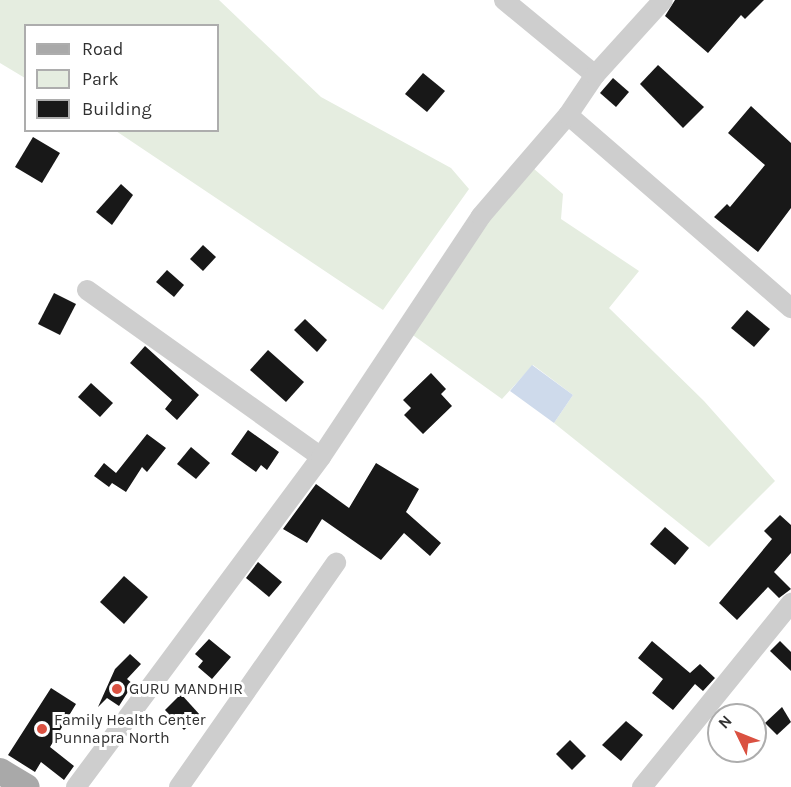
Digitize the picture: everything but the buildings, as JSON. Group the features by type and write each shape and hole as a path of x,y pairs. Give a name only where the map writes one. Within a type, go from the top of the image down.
{"main road":[{"path":"0,771 27,787"}],"street":[{"path":"504,0 596,75"},
{"path":"76,787 321,457 481,216 568,115 596,75 663,0"},
{"path":"568,115 791,308"},
{"path":"87,290 321,457"},
{"path":"179,787 336,563"},
{"path":"642,787 791,603"}],"green space":[{"path":"0,0 219,0 321,97 451,168 469,189 383,310 117,132 219,132 219,24 24,24 24,77 0,63"},
{"path":"533,168 563,194 561,219 639,271 609,308 704,401 775,481 709,547 554,423 573,395 533,365 502,399 410,333 475,237"}],"water":[{"path":"532,365 573,395 554,423 510,391"}],"place":[{"name":"GURU MANDHIR","path":"117,689"},
{"name":"Family Health Center Punnapra North","path":"42,729"}]}
